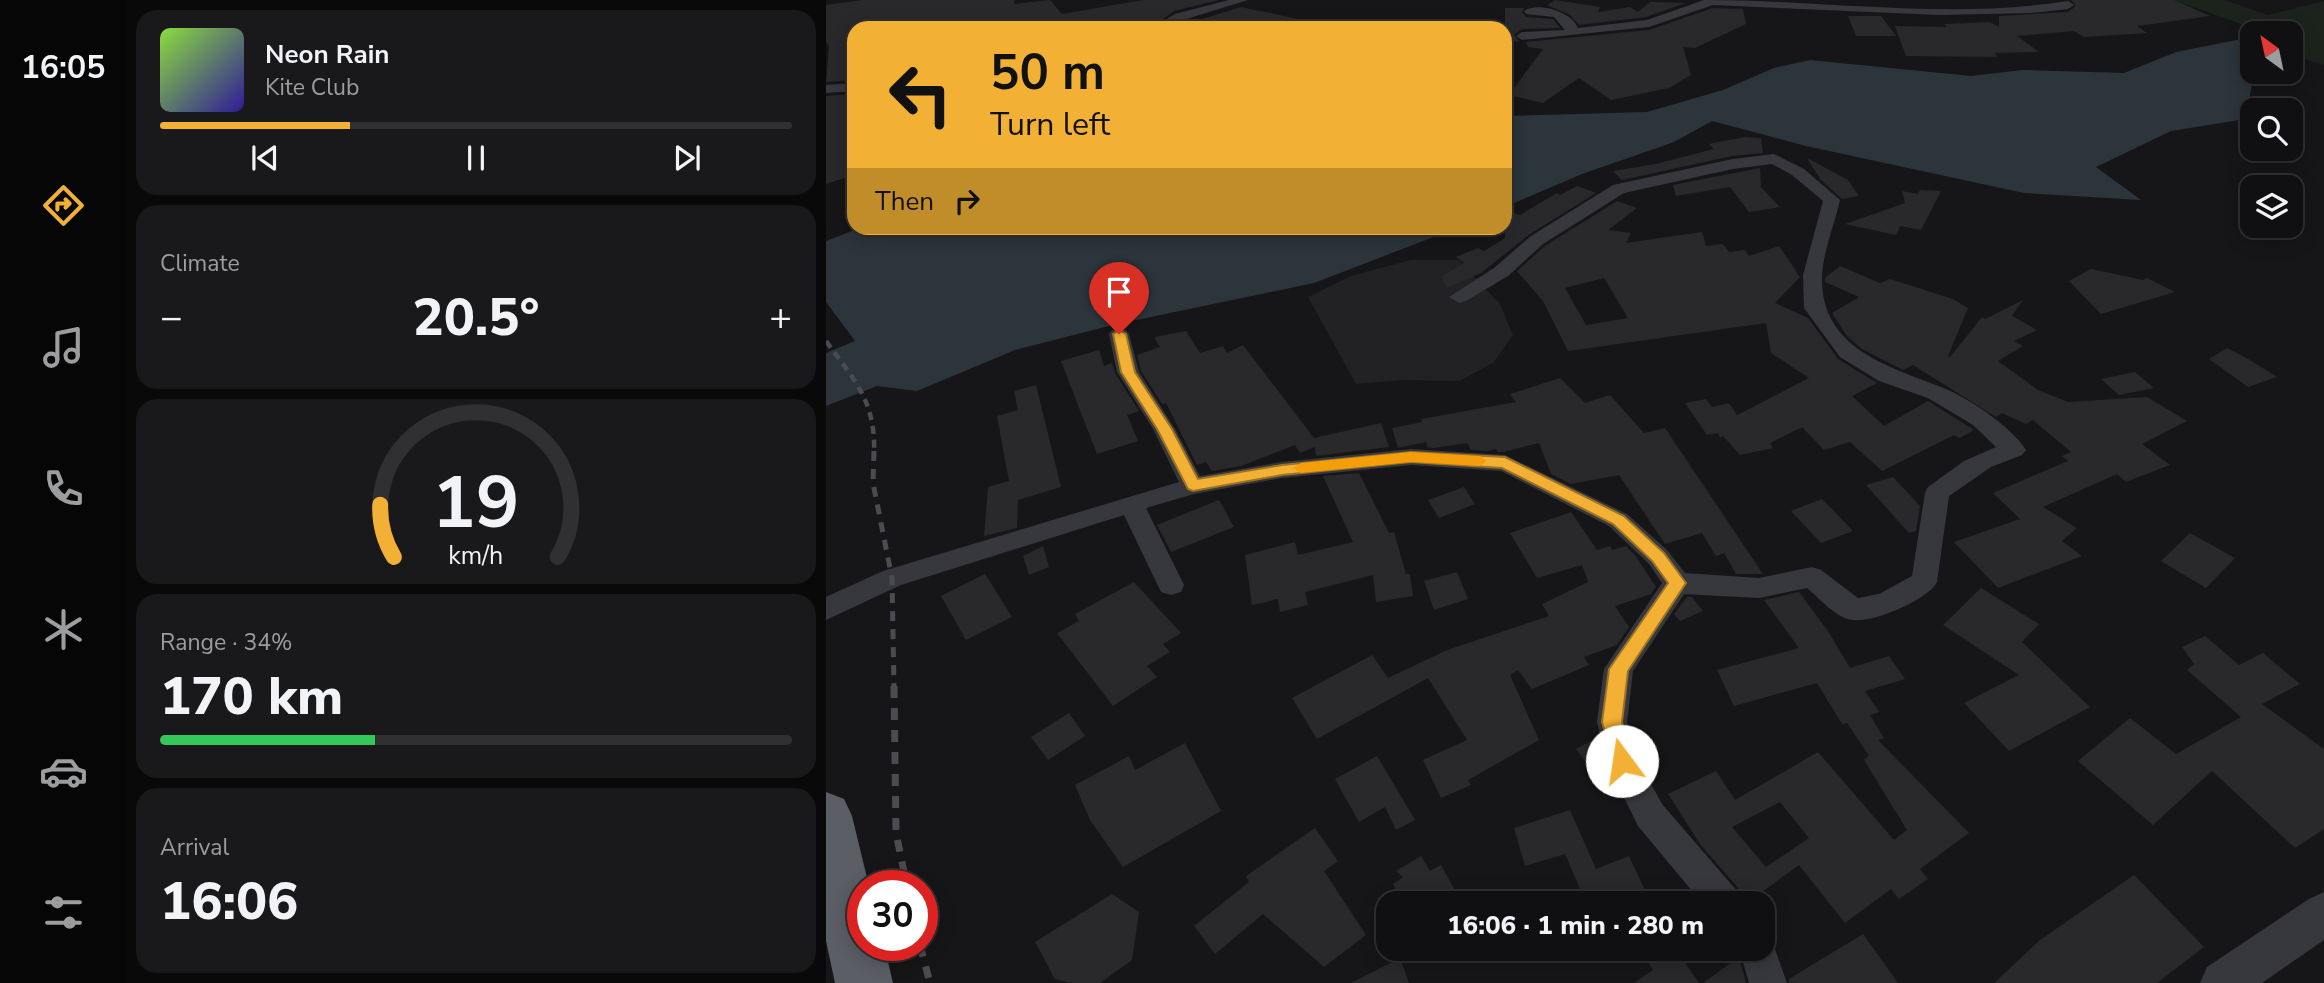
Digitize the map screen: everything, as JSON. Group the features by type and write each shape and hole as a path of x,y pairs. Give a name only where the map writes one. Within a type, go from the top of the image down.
{"highway":[{"path":"826,816 864,983"}],"street":[{"path":"1173,21 1242,0"},
{"path":"1522,36 1572,33 1648,23 1714,0 1936,12 2017,5 2068,5"},
{"path":"1530,10 1557,14 1572,26 1572,33"},
{"path":"826,89 847,88"},
{"path":"1459,297 1501,272 1537,240 1619,189 1732,163 1774,159 1798,172 1832,200 1812,275 1814,308 1847,354 1888,376 1947,400 1981,419 2014,450 2000,453 1964,472 1937,493 1924,582 1886,603 1854,610 1812,577 1759,588 1677,583"},
{"path":"1119,334 1128,372 1164,429 1193,486"},
{"path":"826,609 892,578 1193,486 1282,470 1411,457 1505,463 1619,520 1658,557 1677,583"},
{"path":"1131,503 1171,585"},
{"path":"1677,583 1619,669 1612,722 1622,761 1650,815 1715,891"},
{"path":"2223,983 2324,914"},
{"path":"1761,961 1768,983"}],"shaded area":[{"path":"2174,0 2224,0 2268,15 2324,1 2324,65 2303,59 2303,21 2240,21 2240,24"},
{"path":"2240,39 2240,84 2252,84 2250,98 2240,98 2240,120 2171,131 2096,167 2141,200 2024,193 1806,146 1712,121 1674,142 1582,174 1512,204 1512,116 1647,112 1723,90 1774,68 1810,60 1971,76 2022,70 2124,73 2176,52"},
{"path":"847,233 1439,235 1314,283 1117,324 1015,350 917,391 877,386 826,406 826,353 855,341 826,302 826,241"},
{"path":"1411,260 1458,260 1500,304 1513,335 1493,363 1459,381 1403,380 1356,384 1308,297 1351,276"}],"building":[{"path":"862,0 1014,0 1014,4 1050,0 1062,14 1143,0 1219,0 1174,11 1160,21 847,21 847,80 826,82 829,47 826,41 826,5"},
{"path":"1555,0 1600,7 1598,12 1630,7 1638,12 1650,2 1686,3 1646,17 1579,25 1570,15 1547,5"},
{"path":"2071,0 2174,0 2210,16 2137,26 2147,33 2084,37 2074,31 2017,36 2039,52 1994,53 1998,57 1906,56 1895,26 1947,27 1944,24 1990,22 1999,27 1999,16 2068,12 2076,6"},
{"path":"1241,7 1298,19 1298,21 1196,21"},
{"path":"1505,8 1524,8 1522,12 1526,17 1553,19 1560,28 1522,29 1514,35 1520,42 1512,41 1512,21 1505,21"},
{"path":"1713,8 1743,9 1746,24 1695,48 1683,47 1691,75 1669,88 1611,100 1579,78 1543,103 1512,96 1512,91 1543,49 1528,47 1526,42 1649,30"},
{"path":"1848,16 1881,16 1896,36 1856,36"},
{"path":"847,94 847,177 826,184 826,96"},
{"path":"1745,137 1761,138 1763,153 1732,156 1622,180 1613,171 1656,164 1714,149 1709,144"},
{"path":"1807,158 1848,180 1859,196 1842,199 1820,179"},
{"path":"1760,168 1761,187 1780,207 1749,212 1730,187 1676,196 1673,185"},
{"path":"1577,186 1596,193 1530,234 1481,273 1447,288 1441,277 1464,263 1456,257 1478,248 1484,251 1505,238 1505,235 1512,235 1512,212 1520,215 1557,193 1560,195"},
{"path":"1920,190 1941,191 1921,230 1900,226 1896,235 1845,224 1905,203 1902,191 1918,194"},
{"path":"1617,201 1637,208 1608,230 1631,233 1626,243 1702,232 1706,246 1723,244 1729,252 1745,250 1749,256 1779,246 1800,277 1775,303 1808,318 1838,359 1877,383 1852,396 1884,426 1928,401 1974,430 1960,438 1954,435 1882,471 1850,442 1824,450 1802,427 1770,443 1773,448 1740,455 1723,436 1720,438 1718,433 1707,435 1685,403 1706,399 1712,407 1729,403 1737,415 1809,378 1771,353 1766,323 1568,351 1543,301 1517,271 1545,246","holes":["1604,278 1628,318 1586,325 1565,288"]},
{"path":"1840,266 1880,283 1890,279 1953,299 1968,308 1948,356 1950,357 1982,317 1985,319 2023,300 2012,316 2037,330 2014,341 2023,346 1998,361 2038,390 2068,402 2147,397 2187,421 2142,444 2170,465 2126,482 2117,474 2043,507 2077,528 2062,541 2082,556 1998,588 1954,542 2020,519 1993,493 2068,461 2062,456 2071,452 2033,420 2026,424 2002,413 1996,417 1913,365 1903,370 1862,349 1847,336 1832,313 1859,297 1825,282 1825,278"},
{"path":"2091,269 2143,280 2147,278 2175,292 2101,314 2069,281"},
{"path":"1186,331 1200,353 1223,346 1227,353 1243,345 1314,438 1381,423 1389,447 1316,456 1315,447 1300,453 1295,445 1241,466 1212,471 1206,462 1197,465 1166,403 1162,404 1141,371 1137,355 1160,347 1154,337"},
{"path":"2227,348 2277,377 2248,387 2209,359"},
{"path":"1099,350 1104,366 1112,363 1115,373 1139,411 1127,415 1138,441 1097,454 1061,361"},
{"path":"2135,372 2154,388 2119,395 2101,379"},
{"path":"1560,378 1585,403 1610,395 1644,433 1665,428 1763,574 1736,574 1724,553 1716,556 1702,533 1665,544 1619,475 1571,484 1551,474 1539,443 1504,452 1498,452 1496,449 1471,450 1467,443 1434,448 1427,447 1426,442 1398,448 1392,428 1422,422 1421,419 1516,402 1510,394"},
{"path":"1036,385 1061,487 1018,500 1017,528 984,536 988,487 1009,481 997,416 1018,410 1014,391"},
{"path":"1359,473 1389,533 1394,532 1406,574 1410,574 1413,596 1376,602 1373,575 1305,592 1308,605 1280,612 1278,599 1252,605 1245,555 1295,542 1298,555 1353,542 1323,476"},
{"path":"1893,477 1920,506 1916,531 1909,533 1866,485"},
{"path":"1464,487 1475,504 1439,518 1428,500"},
{"path":"1822,499 1853,531 1821,543 1791,511"},
{"path":"1219,500 1234,527 1171,552 1157,525"},
{"path":"1571,512 1597,550 1610,546 1612,550 1626,546 1656,587 1651,594 1615,606 1629,627 1617,645 1584,657 1589,665 1532,689 1518,670 1510,675 1539,740 1468,780 1471,785 1441,798 1423,760 1467,740 1428,678 1317,739 1292,698 1372,655 1388,678 1447,650 1549,616 1542,604 1588,582 1582,565 1537,578 1510,533"},
{"path":"2190,533 2235,558 2206,588 2161,561"},
{"path":"1043,546 1049,567 1029,575 1023,556"},
{"path":"1457,572 1468,599 1434,610 1424,581"},
{"path":"985,574 1012,617 966,640 941,596"},
{"path":"1134,582 1181,633 1163,644 1170,652 1147,666 1157,677 1113,706 1057,633 1079,621 1075,614"},
{"path":"1981,588 2039,624 2022,642 2090,707 2009,751 1964,703 2019,675 1943,625"},
{"path":"1799,592 1828,631 1850,668 1889,656 1905,679 1865,691 1879,712 1870,715 1884,738 1878,740 1969,833 1920,869 1928,879 1899,899 1891,889 1845,923 1799,865 1763,891 1740,891 1700,844 1668,794 1716,771 1735,800 1818,752 1894,840 1907,830 1864,760 1869,756 1847,723 1842,724 1817,683 1734,706 1717,670 1799,648 1764,600","holes":["1780,802 1809,838 1766,867 1732,827"]},
{"path":"1687,597 1692,597 1703,611 1680,621 1674,614"},
{"path":"2205,636 2239,665 2263,653 2300,684 2262,704 2324,749 2324,829 2295,848 2212,771 2153,825 2078,761 2130,718 2176,754 2241,717 2187,670 2194,664 2182,647"},
{"path":"1069,713 1085,736 1048,760 1031,737"},
{"path":"1598,737 1602,756 1588,765 1576,749"},
{"path":"1185,743 1221,811 1123,867 1090,820 1075,785 1129,756 1135,770"},
{"path":"1377,756 1415,820 1396,830 1385,807 1359,822 1335,779"},
{"path":"1570,810 1596,869 1629,856 1645,891 1581,891 1565,854 1525,866 1514,828"},
{"path":"1315,828 1338,861 1324,871 1366,935 1324,967 1263,914 1215,954 1194,926 1249,882 1246,876"},
{"path":"1421,856 1430,871 1441,865 1455,891 1397,891 1393,884 1403,877 1396,871"},
{"path":"2134,875 2204,947 2157,983 1994,983 2040,940"},
{"path":"1112,894 1139,912 1132,960 1100,983 1071,983 1055,979 1035,942"},
{"path":"1863,934 1898,983 1789,983 1789,979"},
{"path":"1394,961 1401,961 1409,983 1351,983"},
{"path":"1647,961 1684,961 1699,983 1634,983 1653,970"},
{"path":"1733,961 1740,961 1746,983 1703,983"}],"railway":[{"path":"826,341 854,380 867,405 874,435 874,451"},
{"path":"874,451 873,483 892,578 894,688"},
{"path":"894,686 896,833 904,870"},
{"path":"924,961 930,983"}],"slow traffic":[{"path":"1301,468 1411,457 1480,461"}],"route":[{"path":"1119,334 1128,372 1164,429 1193,486 1282,470 1411,457 1505,463 1550,488 1619,520 1658,557 1677,583 1619,669 1612,722 1622,761"}]}
